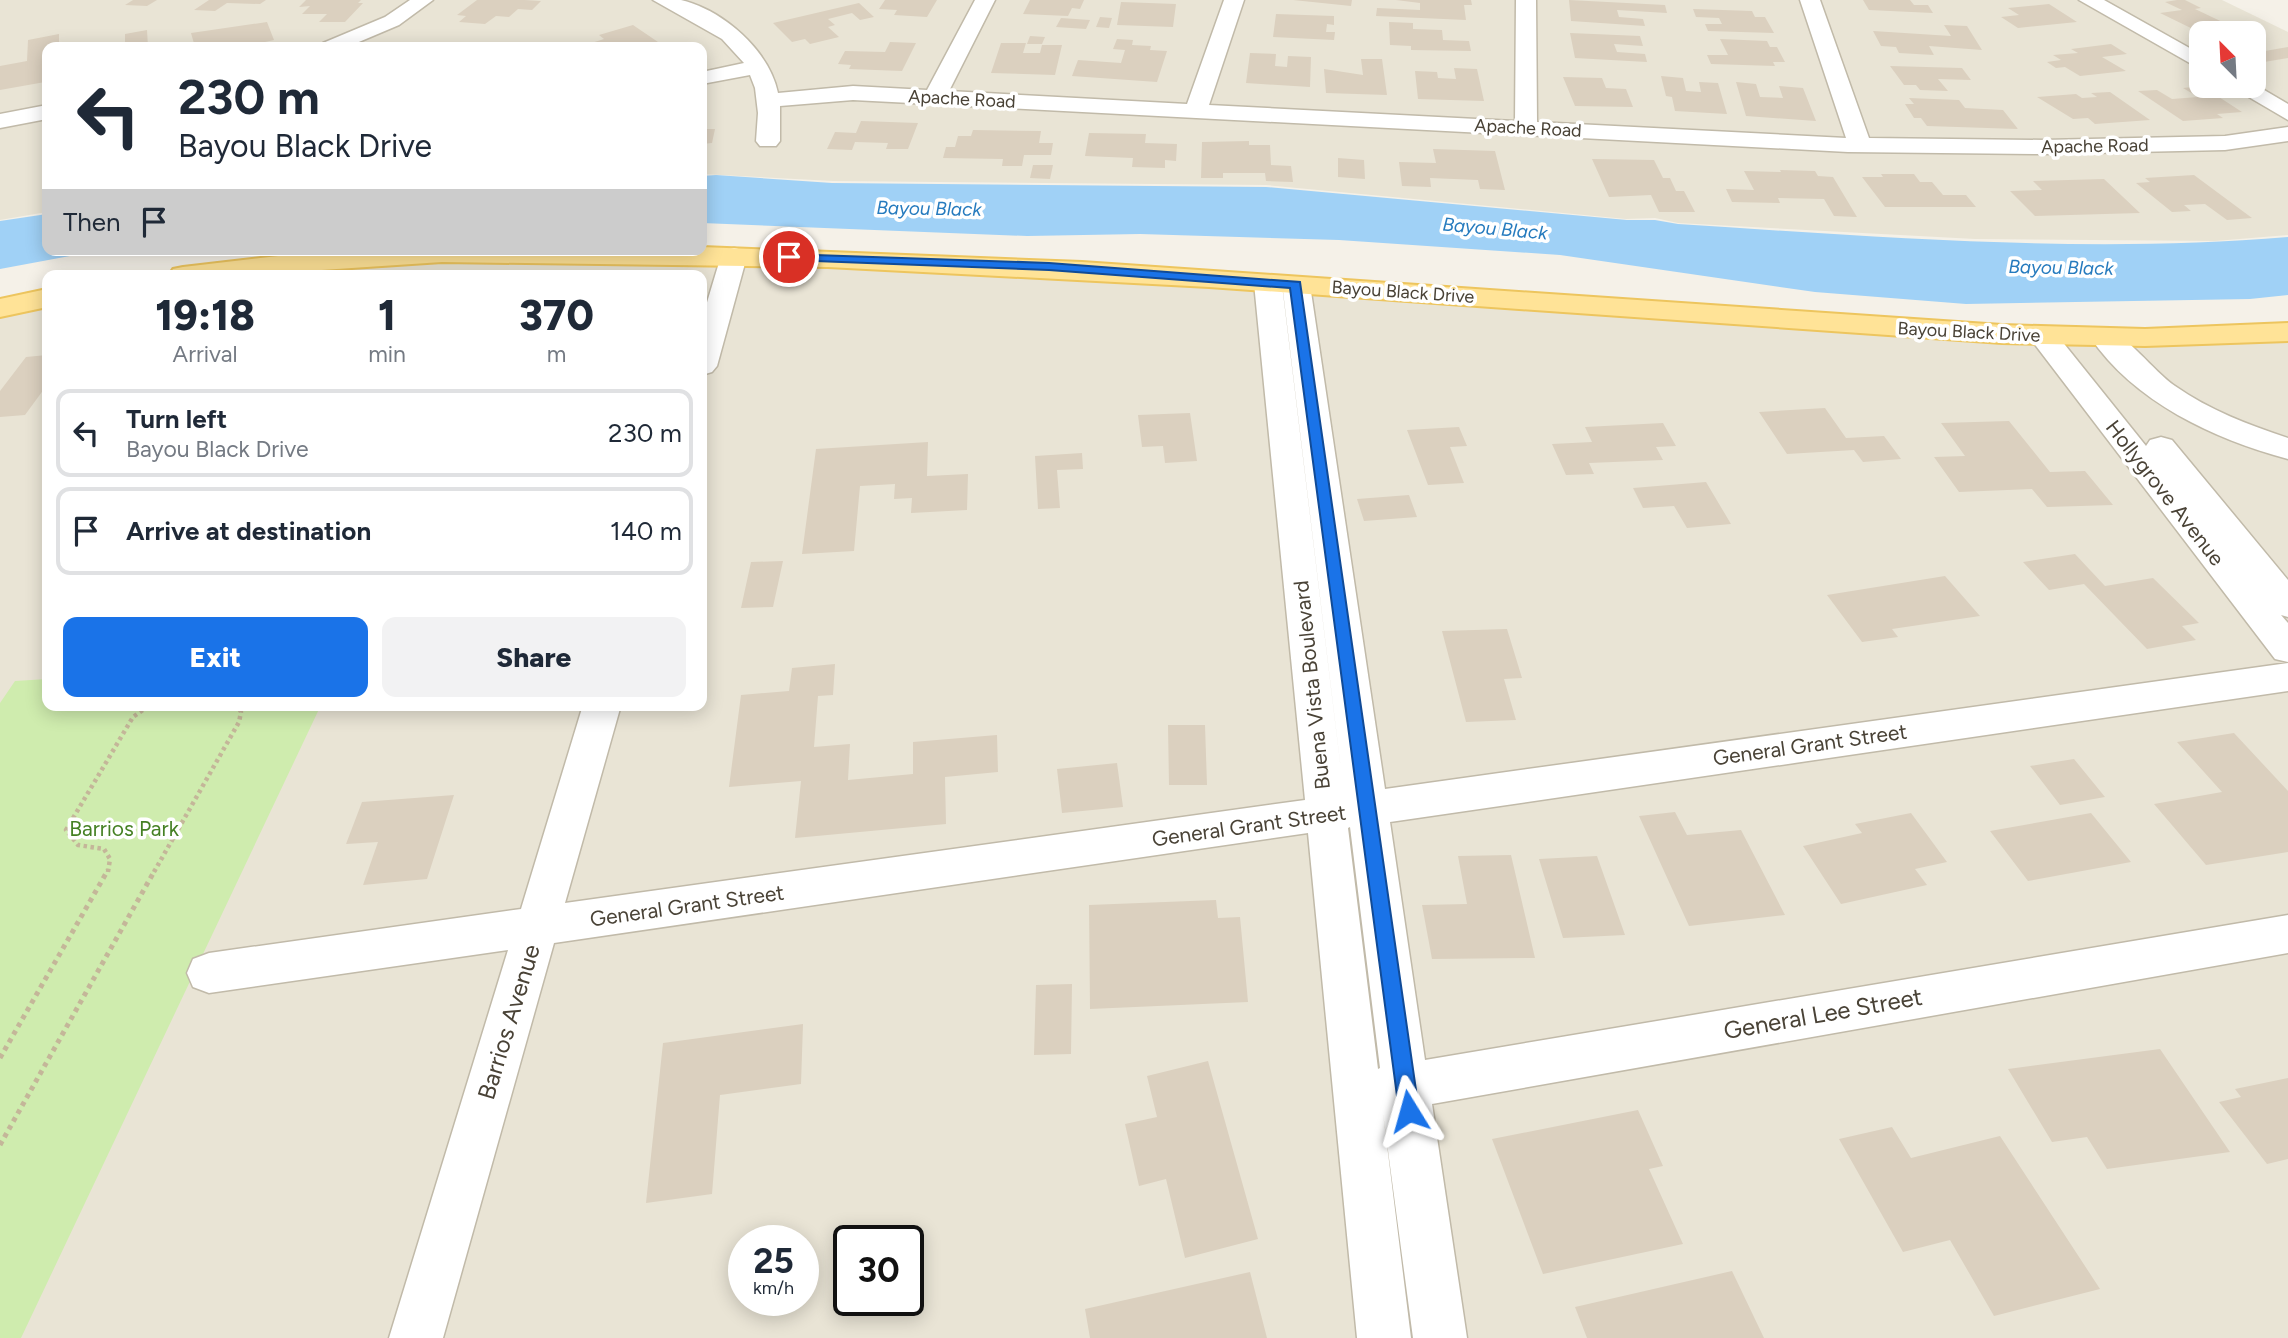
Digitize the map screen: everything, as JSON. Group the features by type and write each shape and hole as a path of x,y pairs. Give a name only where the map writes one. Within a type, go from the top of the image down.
{"main road":[{"name":"Bayou Black Drive","path":"707,255 945,261 2057,337 2194,337 2288,332"},
{"name":"Bayou Black Drive","path":"226,270 347,256"},
{"path":"0,309 42,299"}],"street":[{"path":"342,42 392,21 422,0"},
{"path":"663,0 722,27 751,54 766,80 772,114 768,141"},
{"path":"935,97 985,0"},
{"path":"1196,111 1234,0"},
{"path":"1525,0 1526,128"},
{"path":"1810,0 1860,145"},
{"path":"2089,0 2189,57"},
{"path":"707,77 758,67"},
{"name":"Apache Road","path":"769,100 831,93 935,97 1860,145 2080,147 2272,139 2288,134"},
{"path":"2262,98 2288,113"},
{"path":"0,121 42,113"},
{"path":"707,349 734,256"},
{"name":"Buena Vista Boulevard","path":"1282,284 1368,809 1440,1338"},
{"name":"Buena Vista Boulevard","path":"1282,284 1326,815 1384,1338"},
{"name":"Hollygrove Avenue","path":"2057,337 2288,604"},
{"name":"Hollygrove Avenue","path":"2057,337 2288,649"},
{"path":"2104,337 2149,381 2189,408 2242,434 2288,449"},
{"name":"General Grant Street","path":"209,973 2288,677"},
{"name":"Barrios Avenue","path":"415,1338 600,711"},
{"name":"General Lee Street","path":"1357,1095 2288,934"}],"path":[{"path":"0,1058 108,871 110,859 104,849 78,845 66,830 133,717 142,711"},
{"path":"0,1144 239,722 240,711"}],"shaded area":[{"path":"0,0 2222,0 2265,21 2189,21 2189,98 2266,98 2266,21 2288,32 2288,235 2215,241 1975,239 1678,223 1655,218 1626,219 1266,185 833,181 707,174 707,42 42,42 42,213 0,220"},
{"path":"332,256 872,256 1983,332 2288,330 2288,1338 0,1338 0,307 42,297 42,711 707,711 707,270 213,270"}],"green space":[{"name":"Barrios Park","path":"42,679 42,711 318,711 21,1338 0,1338 0,703 15,681"}],"water":[{"name":"Bayou Black","path":"707,176 832,183 1266,187 1678,224 1983,242 2136,244 2288,237 2288,295 2250,299 1966,304 1815,292 1560,255 1339,240 1140,234 1027,236 707,223"},
{"path":"42,215 42,256 70,256 0,269 0,221"}],"building":[{"path":"133,0 157,0 147,6 125,5"},
{"path":"209,0 266,0 260,4 227,3 215,11 194,10"},
{"path":"306,0 361,0 358,3 363,3 345,22 319,22 327,14 302,14 310,6 299,7"},
{"path":"477,0 541,1 532,10 518,9 509,17 496,16 485,24 459,22 466,16 457,15"},
{"path":"885,0 937,0 927,17 894,15 897,10 879,9"},
{"path":"1030,0 1084,0 1080,9 1072,8 1068,16 1023,14"},
{"path":"1293,0 1352,0 1351,6"},
{"path":"1396,0 1471,0 1472,5 1464,5 1466,20 1376,16 1377,8 1420,10 1420,3"},
{"path":"1569,0 1665,5 1667,13 1617,10 1619,17 1643,19 1645,26 1571,21"},
{"path":"1863,0 1910,0 1914,5 1928,5 1933,13 1869,10"},
{"path":"2185,0 2201,8 2195,9 2220,21 2189,21 2189,27 2160,13 2182,10 2165,2"},
{"path":"1121,2 1176,4 1173,27 1117,25"},
{"path":"859,3 874,17 860,20 852,13 828,19 835,25 828,27 839,37 810,44 805,39 792,42 773,23"},
{"path":"2049,4 2077,22 2018,28 2001,17 2019,15 2008,8"},
{"path":"1693,9 1752,11 1755,17 1765,17 1774,33 1708,31 1705,24 1722,24 1719,18 1696,17"},
{"path":"1276,14 1334,16 1334,25 1327,24 1326,32 1335,32 1334,40 1273,37"},
{"path":"1100,17 1112,18 1109,28 1096,27"},
{"path":"1061,18 1090,20 1086,29 1056,27"},
{"path":"267,22 274,40 194,42 191,33"},
{"path":"1389,22 1413,23 1413,29 1442,30 1443,40 1469,41 1471,51 1411,50 1411,46 1390,45"},
{"path":"633,25 658,42 595,42 604,39 599,35"},
{"path":"1944,25 1967,26 1982,50 1929,46 1934,55 1899,53 1896,47 1881,46 1873,31 1951,36"},
{"path":"147,30 148,42 125,42 125,34"},
{"path":"1570,33 1640,36 1643,46 1614,44 1617,52 1645,54 1647,62 1575,58"},
{"path":"59,34 59,42 42,42 42,83 0,90 0,66 27,61 28,40"},
{"path":"1030,36 1045,37 1042,44 1027,44"},
{"path":"1117,39 1133,40 1132,45 1151,46 1150,50 1167,51 1157,82 1072,76 1078,60 1121,63 1125,50 1113,49"},
{"path":"1720,39 1767,41 1770,47 1777,47 1785,62 1773,62 1775,66 1711,64 1707,55 1728,55"},
{"path":"890,42 916,43 902,71 849,69 851,65 838,64 845,51 885,52"},
{"path":"1001,43 1026,43 1023,53 1040,53 1042,45 1062,45 1055,75 991,73"},
{"path":"2111,44 2127,54 2102,57 2126,71 2080,76 2065,67 2056,68 2047,62 2061,60 2053,55 2078,53 2071,49"},
{"path":"2288,47 2288,58 2266,62 2266,51"},
{"path":"1250,53 1276,54 1275,66 1287,67 1288,56 1311,57 1310,87 1246,83"},
{"path":"1361,59 1382,59 1387,95 1326,93 1324,69 1363,75"},
{"path":"1890,66 1962,68 1971,80 1938,79 1948,91 1920,90 1916,85 1904,85"},
{"path":"1454,68 1477,69 1484,101 1418,99 1415,71 1437,72 1438,78 1456,79"},
{"path":"1661,76 1683,78 1686,91 1701,92 1699,82 1718,83 1727,114 1675,111 1672,97 1666,96"},
{"path":"1563,77 1602,78 1606,88 1626,89 1633,107 1575,106"},
{"path":"1736,82 1756,84 1760,97 1783,98 1779,86 1803,88 1816,121 1746,116"},
{"path":"2157,90 2172,99 2220,98 2242,112 2217,114 2223,118 2183,121 2138,91"},
{"path":"2110,92 2150,120 2095,124 2088,118 2073,119 2037,97 2076,94 2082,98 2097,97 2091,93"},
{"path":"1909,98 1959,100 1965,108 2003,110 2018,129 1927,126 1921,118 1914,118 1905,104 1914,104"},
{"path":"861,121 918,123 908,149 886,149 888,143 855,142 852,150 827,149 835,132 856,133"},
{"path":"707,129 715,129 712,143 707,144"},
{"path":"973,130 1041,131 1039,143 1053,143 1051,155 1024,155 1022,166 1002,166 1003,159 943,158 946,147 955,147 958,136 971,136"},
{"path":"1089,133 1146,134 1145,143 1177,144 1176,161 1165,160 1165,168 1132,167 1133,158 1085,156"},
{"path":"1249,141 1249,145 1270,145 1271,165 1291,166 1293,182 1266,181 1265,173 1223,173 1223,178 1201,178 1202,142"},
{"path":"1433,149 1495,151 1505,190 1480,189 1478,180 1430,178 1431,187 1402,186 1399,162 1436,163"},
{"path":"1338,158 1364,160 1365,179 1338,177"},
{"path":"1592,159 1654,160 1663,178 1670,178 1676,191 1684,191 1695,212 1659,212 1651,195 1609,197"},
{"path":"1033,165 1053,165 1050,179 1030,178"},
{"path":"1780,170 1815,171 1818,176 1833,177 1857,217 1834,216 1824,199 1778,198 1780,203 1732,202 1726,189 1754,190 1744,171 1781,172"},
{"path":"1881,174 1914,174 1920,182 1932,182 1943,195 1966,195 1976,207 1885,207 1862,177 1883,177"},
{"path":"2194,175 2252,218 2227,220 2205,204 2184,205 2191,211 2172,212 2136,183 2150,182 2145,178"},
{"path":"2104,179 2140,213 2035,216 2010,191 2042,190 2033,181"},
{"path":"42,355 42,392 25,415 0,417 0,391 26,357"},
{"path":"1825,408 1846,438 1884,436 1901,459 1863,462 1854,450 1787,454 1759,412"},
{"path":"1190,413 1197,461 1165,463 1163,446 1142,447 1138,415"},
{"path":"2009,421 2050,472 2085,471 2113,505 2047,507 2032,489 1959,492 1934,457 1965,456 1941,423"},
{"path":"1663,423 1676,446 1656,447 1663,460 1589,463 1594,474 1566,475 1552,444 1592,442 1585,427"},
{"path":"1459,427 1467,446 1450,447 1464,483 1428,485 1407,430"},
{"path":"928,442 927,476 968,474 967,510 911,513 912,498 894,499 895,484 860,486 854,551 802,554 816,449"},
{"path":"1082,453 1083,469 1057,470 1060,508 1038,509 1035,456"},
{"path":"1706,482 1731,524 1687,528 1674,506 1643,508 1633,488"},
{"path":"1409,495 1417,517 1364,521 1357,499"},
{"path":"2075,554 2105,586 2153,578 2199,623 2182,626 2196,640 2147,649 2084,584 2049,590 2023,562"},
{"path":"783,561 773,607 741,608 751,562"},
{"path":"1945,576 1980,616 1892,629 1898,637 1862,642 1827,595"},
{"path":"1507,629 1522,678 1504,679 1516,720 1466,722 1442,631"},
{"path":"835,664 833,695 818,696 814,747 850,744 848,780 913,774 913,742 997,735 998,772 945,777 946,824 795,838 801,781 729,787 741,695 789,691 792,668"},
{"path":"1168,725 1205,725 1207,785 1169,785"},
{"path":"2234,733 2288,791 2288,852 2206,865 2154,804 2222,792 2177,742"},
{"path":"2074,759 2105,797 2060,805 2030,766"},
{"path":"1117,763 1123,807 1062,813 1057,769"},
{"path":"454,795 427,879 363,885 378,842 346,844 362,802"},
{"path":"1675,812 1687,835 1741,830 1785,915 1689,926 1639,816"},
{"path":"1911,813 1947,862 1915,869 1927,885 1841,904 1803,846 1862,833 1855,824"},
{"path":"2091,813 2131,862 2028,881 1990,831"},
{"path":"1511,855 1535,958 1432,959 1422,905 1467,904 1458,856"},
{"path":"1597,856 1625,935 1563,938 1539,859"},
{"path":"1216,900 1218,918 1240,917 1248,1002 1090,1009 1089,905"},
{"path":"1072,984 1071,1054 1034,1055 1036,985"},
{"path":"803,1024 801,1084 720,1095 712,1194 646,1203 663,1043"},
{"path":"2160,1049 2230,1152 2107,1169 2087,1137 2052,1142 2008,1069"},
{"path":"1208,1061 1258,1239 1185,1258 1166,1179 1139,1186 1125,1124 1157,1117 1147,1076"},
{"path":"2288,1078 2288,1159 2267,1164 2219,1102 2241,1097 2235,1089"},
{"path":"1638,1110 1663,1166 1649,1169 1683,1244 1543,1274 1492,1139"},
{"path":"1892,1127 1911,1158 2000,1136 2100,1289 1994,1316 1950,1240 1903,1252 1839,1139"},
{"path":"1732,1271 1764,1338 1587,1338 1575,1307"},
{"path":"1250,1272 1267,1338 1090,1338 1085,1309"}],"route":[{"path":"789,257 871,258 1049,267 1296,285 1409,1111"}]}
